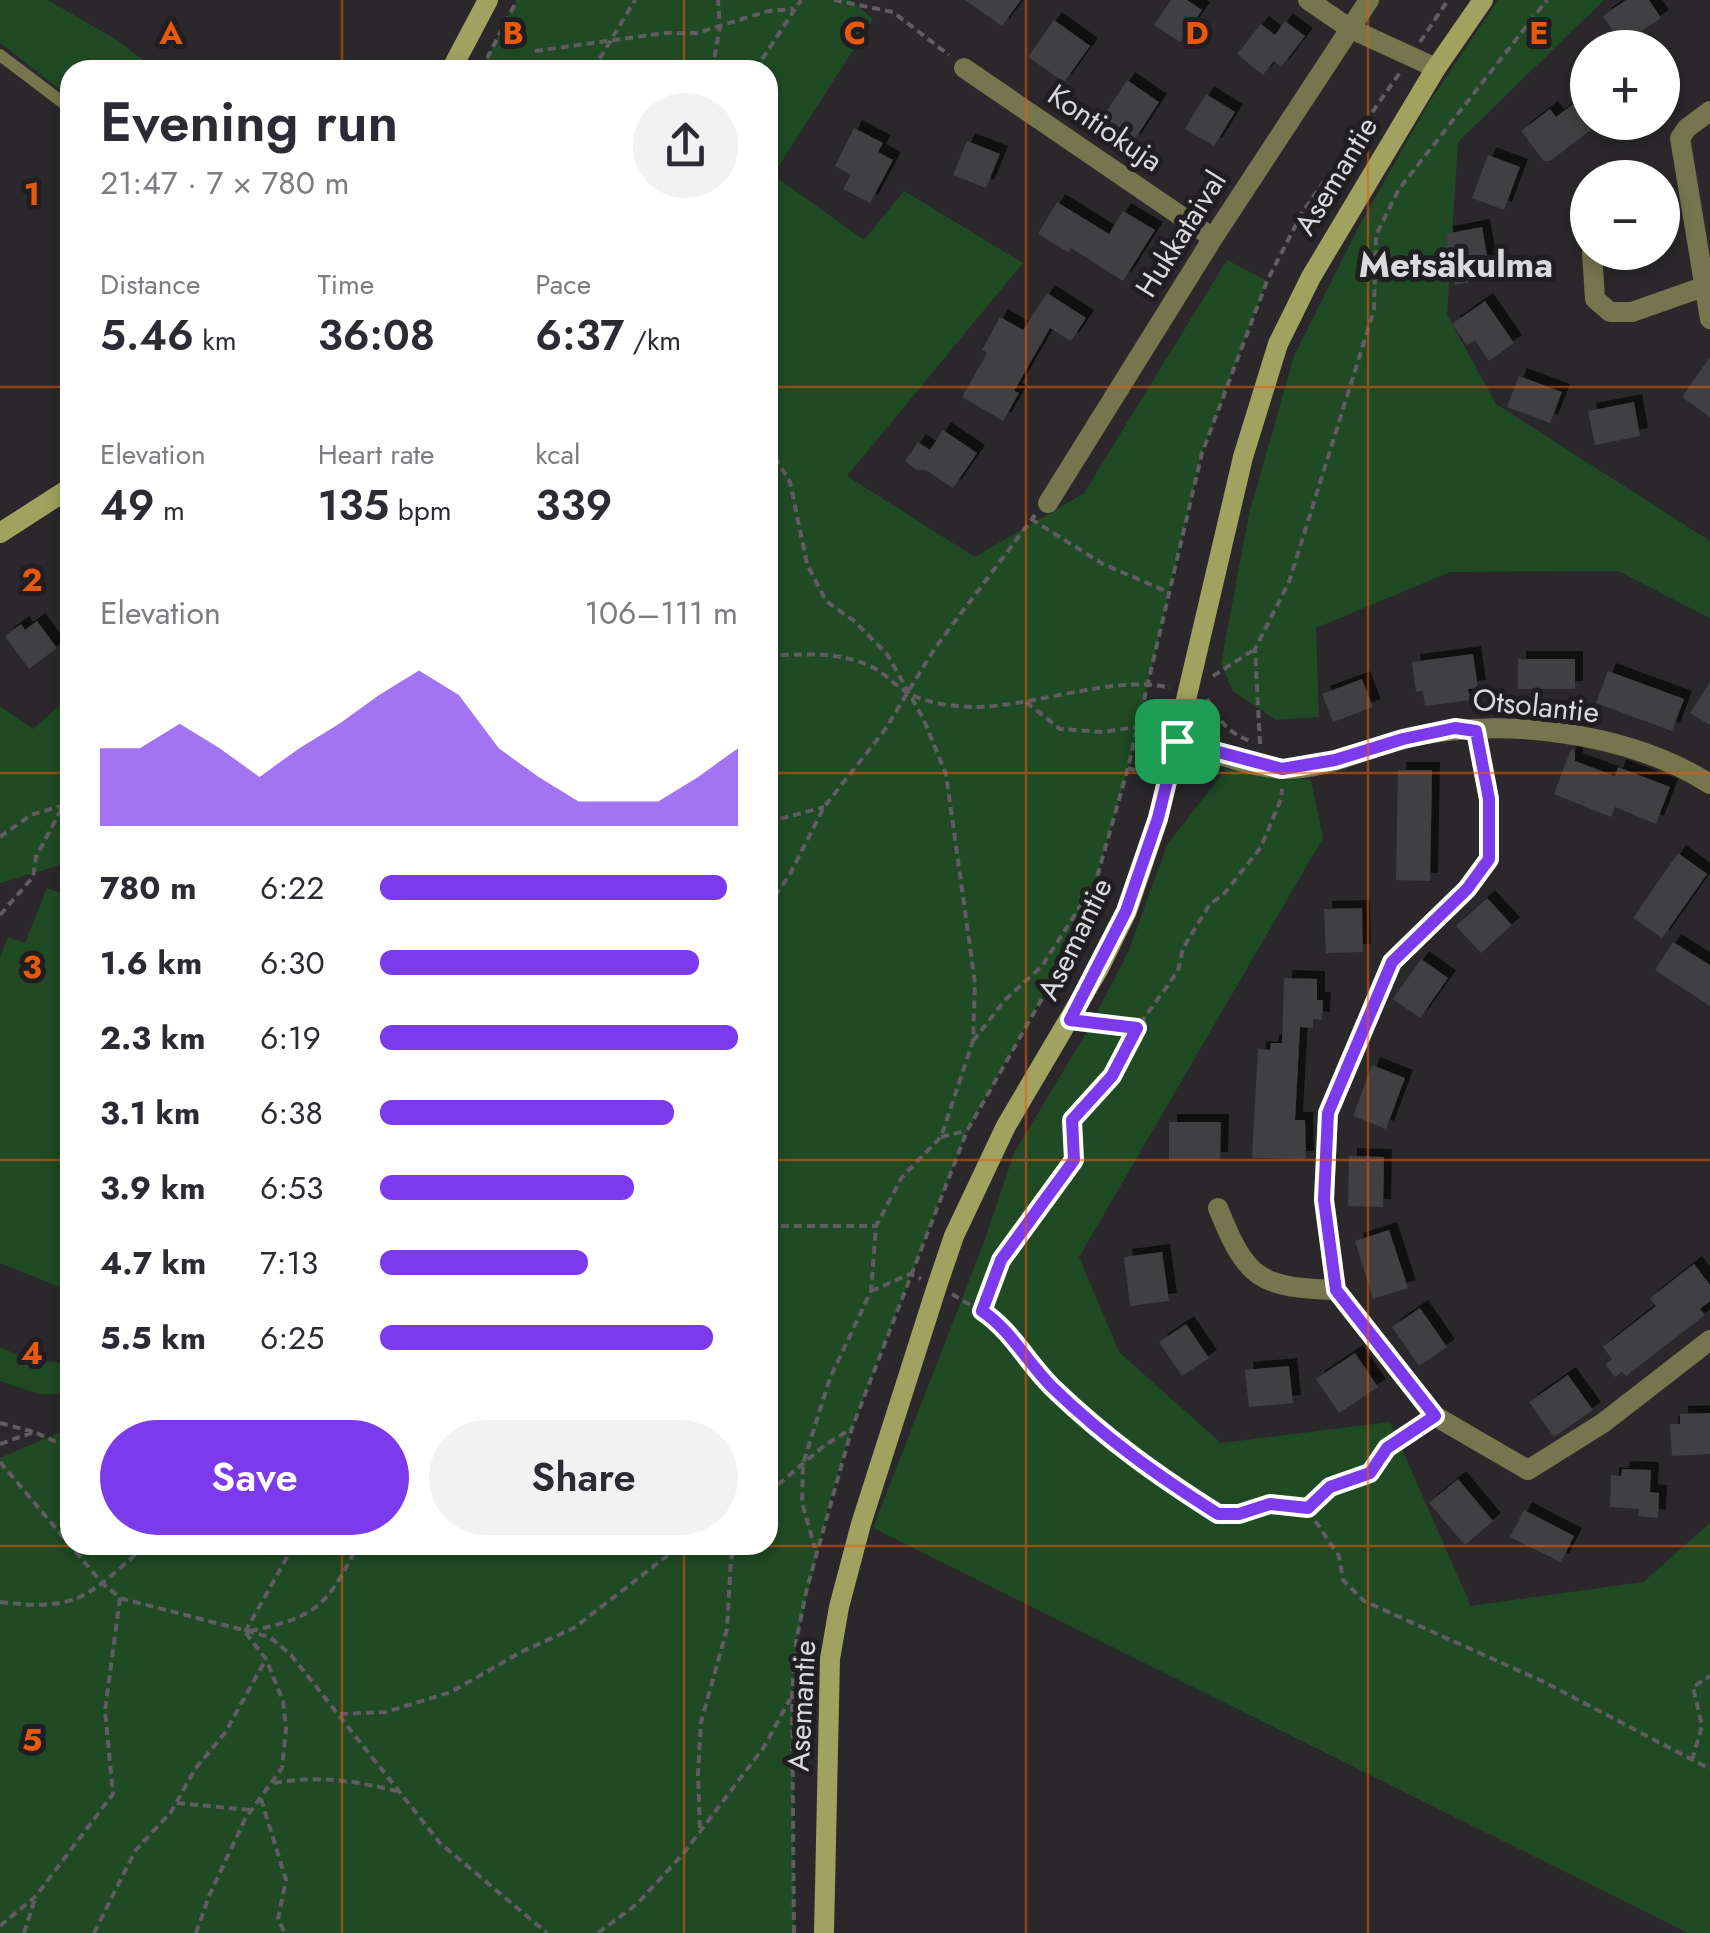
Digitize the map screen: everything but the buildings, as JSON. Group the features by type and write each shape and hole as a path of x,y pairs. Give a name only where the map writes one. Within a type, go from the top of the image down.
{"main road":[{"path":"456,60 488,0"},
{"name":"Asemantie","path":"824,1933 830,1659 852,1557 954,1236 1006,1126 1070,1020 1126,911 1158,818 1243,457 1278,344 1310,277 1436,68 1482,0"},
{"path":"0,533 60,494"}],"street":[{"path":"1308,0 1350,28 1436,68"},
{"name":"Hukkataival","path":"1048,503 1369,0"},
{"name":"Kontiokuja","path":"964,68 1214,238"},
{"path":"1710,111 1686,128 1680,138 1710,319"},
{"path":"1593,270 1595,299 1610,312 1632,312 1703,287"},
{"name":"Otsolantie","path":"1177,741 1282,769 1335,760 1455,728 1532,730 1576,735 1679,766 1708,779"},
{"path":"1476,731 1489,799 1489,859 1467,889 1392,962 1328,1113 1324,1200 1336,1290 1435,1416 1528,1470 1603,1423 1710,1340"},
{"path":"1218,1208 1234,1248 1260,1280 1296,1289 1336,1290"}],"lane":[{"path":"0,55 60,100"}],"path":[{"path":"487,60 517,0"},
{"path":"599,60 635,0"},
{"path":"714,60 720,26 718,0"},
{"path":"761,60 801,0"},
{"path":"834,0 893,12 964,68"},
{"path":"1191,678 1211,678 1255,649 1289,582 1374,310 1376,236 1399,189 1547,0"},
{"path":"535,51 697,32 768,11 794,9"},
{"path":"778,462 790,482 807,564 826,600 887,654 946,774 975,983 973,1041 941,1137 902,1178 876,1226 871,1291 830,1378 803,1464 802,1503 816,1552"},
{"path":"778,891 824,808 884,731 935,648 1031,519 1048,503"},
{"path":"1031,519 1103,564 1170,593"},
{"path":"1255,649 1260,744"},
{"path":"778,656 807,654 851,660 873,667 909,693 960,706 1025,702 1149,682"},
{"path":"1025,702 1060,729 1103,732 1136,727"},
{"path":"1128,768 1145,774 1159,720"},
{"path":"982,1311 1001,1260 1074,1160 1072,1120 1112,1076 1137,1028 1178,971 1183,948 1210,904 1261,848 1281,799 1282,769"},
{"path":"0,837 30,815 60,807"},
{"path":"778,820 824,808"},
{"path":"0,915 34,877 36,857 60,812"},
{"path":"973,1041 1005,1000 1042,966 1095,884"},
{"path":"1070,1020 1137,1028"},
{"path":"941,1137 966,1131"},
{"path":"778,1226 876,1226"},
{"path":"871,1291 910,1274"},
{"path":"955,1295 1000,1323 1036,1372 1100,1434 1218,1514 1239,1514 1270,1504 1308,1508 1330,1487 1370,1473 1387,1448 1435,1416"},
{"path":"0,1424 60,1444"},
{"path":"778,1485 852,1428"},
{"path":"0,1444 34,1432"},
{"path":"0,1462 60,1534"},
{"path":"1308,1508 1339,1556 1342,1580 1364,1602 1544,1682 1710,1770"},
{"path":"78,1555 102,1584 120,1598 270,1637 291,1655 340,1714 396,1792 440,1843 547,1933"},
{"path":"2,1604 41,1607 78,1600 135,1555"},
{"path":"245,1632 288,1555"},
{"path":"245,1632 291,1622 313,1612 338,1584 353,1555"},
{"path":"340,1714 386,1712 452,1692 521,1652 574,1628 668,1555"},
{"path":"700,1828 701,1722 727,1629 733,1555"},
{"path":"0,1926 36,1896 112,1794 105,1711 120,1598"},
{"path":"196,1933 209,1896 252,1810 282,1768 286,1729 283,1702 266,1660 245,1632"},
{"path":"94,1933 135,1851 176,1803 195,1769 225,1733 266,1660"},
{"path":"1692,1762 1702,1726 1694,1687 1710,1676"},
{"path":"598,1933 637,1904 683,1854 764,1747 792,1694"},
{"path":"274,1782 307,1777 364,1783 396,1792"},
{"path":"261,1798 286,1880 278,1919 285,1933"},
{"path":"176,1803 252,1810"},
{"path":"24,1933 36,1896"},
{"path":"531,1933 532,1923"}],"green space":[{"path":"0,0 48,0 143,60 60,60 60,89 0,43"},
{"path":"517,0 850,0 873,19 778,167 778,60 486,60"},
{"path":"1498,0 1604,0 1458,142 1447,315 1496,404 1710,541 1710,618 1618,571 1450,572 1316,628 1319,717 1276,720 1233,691 1221,664 1249,514 1294,356 1359,226 1430,101"},
{"path":"778,179 864,240 904,191 1023,263 847,476 975,557 1084,493 1227,260 1267,281 1202,453 1128,768 1095,884 1057,971 967,1131 852,1428 830,1500 796,1642 792,1695 794,1933 0,1933 0,1458 60,1432 60,1555 778,1555"},
{"path":"60,705 60,865 0,883 0,706 33,729"},
{"path":"1226,769 1311,780 1323,838 1079,1257 1119,1352 1221,1443 1390,1422 1471,1606 1643,1582 1710,1523 1710,1933 1688,1933 873,1528 984,1242 1014,1153 1088,1030 1129,950 1167,845"},
{"path":"47,888 60,893 60,1287 0,1263 0,957 8,937 25,943"},
{"path":"0,1347 26,1359 60,1363 60,1394 39,1394 0,1381"}],"district":[{"name":"Metsäkulma","path":"1456,265"}],"route":[{"path":"1455,728 1476,731 1489,799 1489,859 1467,889 1392,962 1328,1113 1324,1200 1336,1290 1435,1416 1387,1448 1370,1473 1330,1487 1308,1508 1270,1504 1239,1514 1218,1514 1100,1434 1036,1372 1000,1323 982,1311 1001,1260 1074,1160 1072,1120 1112,1076 1137,1028 1070,1020 1126,911 1158,818 1177,741 1282,769 1335,760 1455,728"}]}
